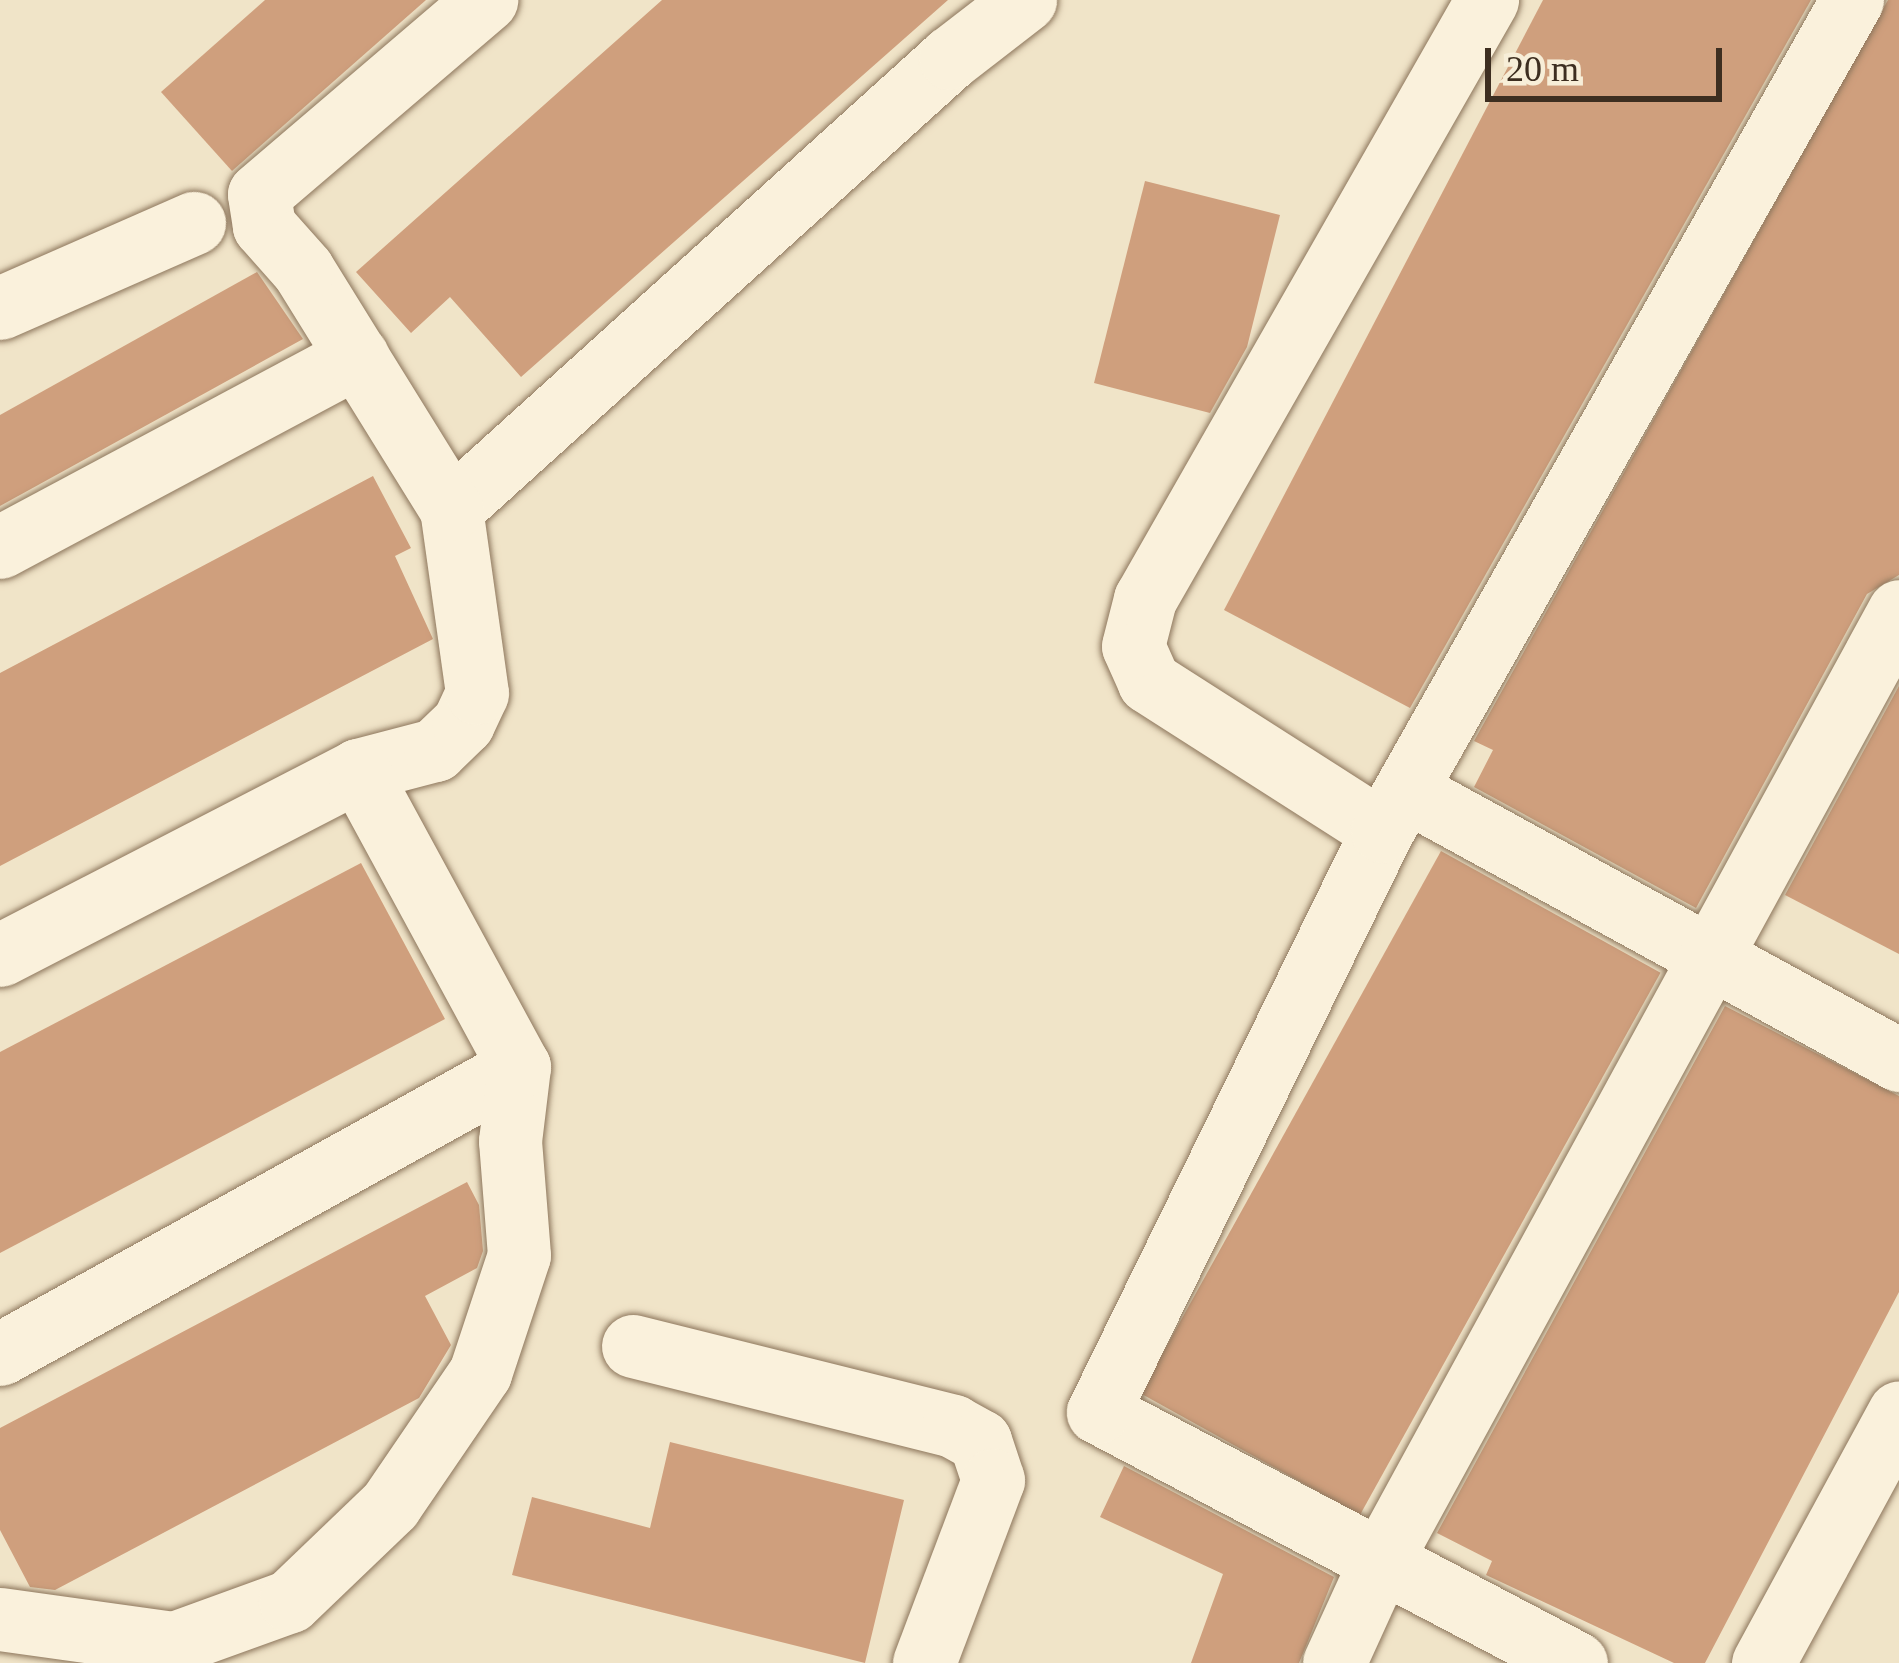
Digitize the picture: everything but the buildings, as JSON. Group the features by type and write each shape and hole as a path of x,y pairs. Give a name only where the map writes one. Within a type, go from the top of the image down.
{"street":[{"path":"0,955 358,770 435,750 463,723 477,693 451,509 303,270 264,226 259,194 486,0"},
{"path":"451,509 1025,0"},
{"path":"1487,0 1145,599 1133,646 1149,682 1395,812 1715,955 1899,1060"},
{"path":"1576,1663 1098,1412 1395,812 1852,0"},
{"path":"2,303 194,223"},
{"path":"0,547 357,356"},
{"path":"1334,1663 1381,1560 1899,611"},
{"path":"0,1619 174,1643 290,1601 390,1505 480,1373 519,1256 510,1141 519,1067 358,770"},
{"path":"0,1354 519,1067"},
{"path":"633,1346 952,1426 980,1441 993,1480 924,1663"},
{"path":"1762,1663 1899,1413"}]}
